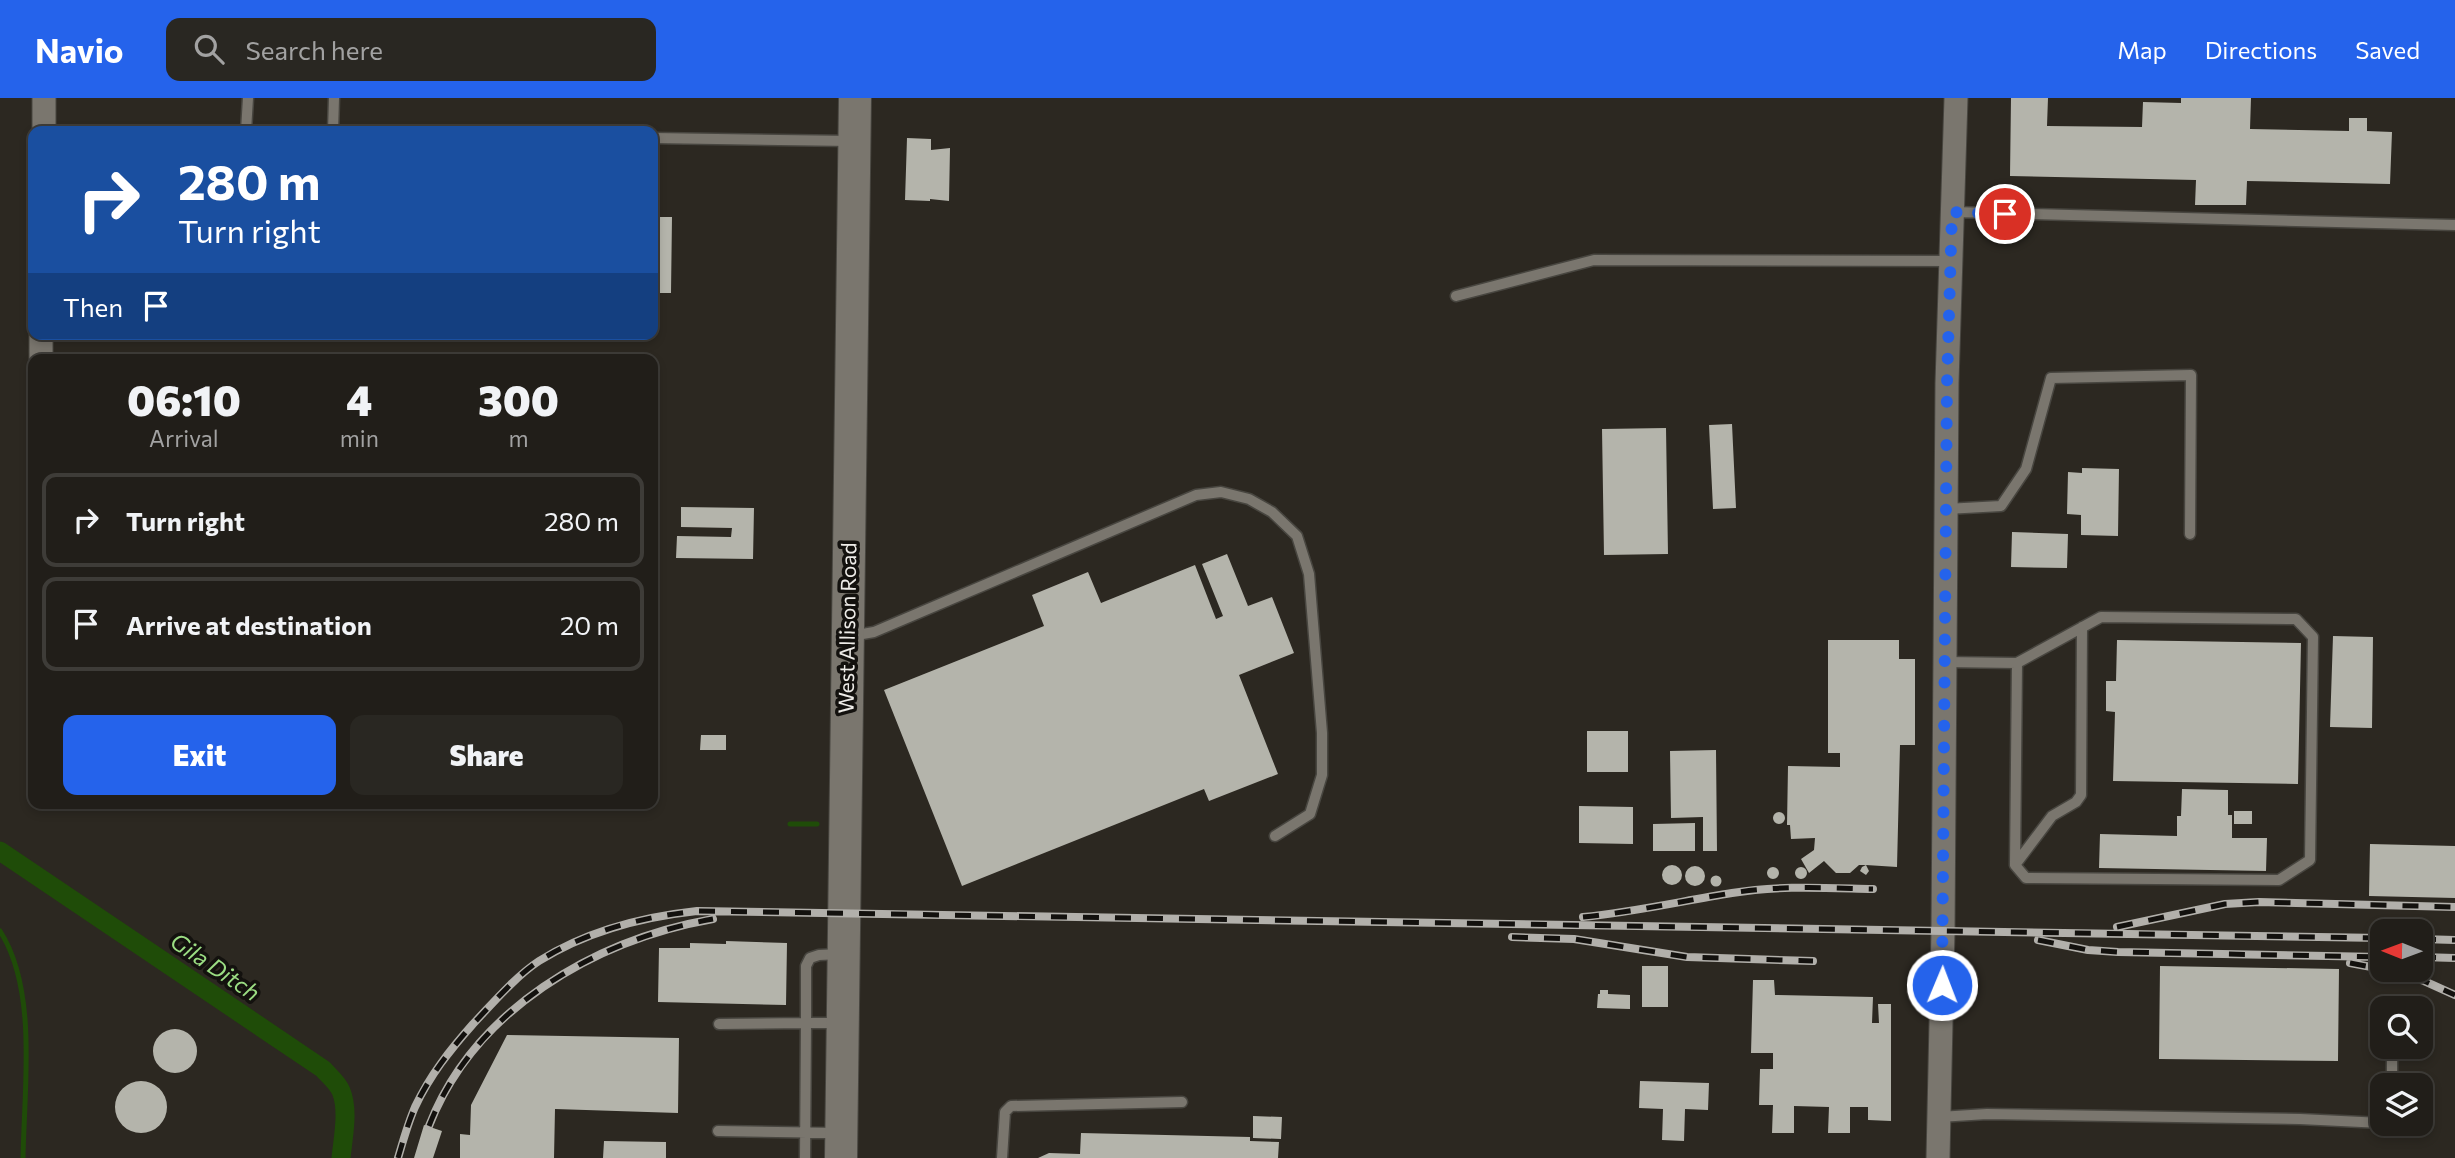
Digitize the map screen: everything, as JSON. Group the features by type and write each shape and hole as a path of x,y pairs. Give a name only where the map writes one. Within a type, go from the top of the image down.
{"street":[{"path":"44,98 44,126"},
{"name":"West Allison Road","path":"841,1146 855,98"},
{"path":"1938,1158 1946,509 1956,98"}],"lane":[{"path":"246,126 248,98"},
{"path":"333,126 334,98"},
{"path":"658,138 854,142"},
{"path":"1952,212 2455,225"},
{"path":"1456,296 1594,260 1951,261"},
{"path":"1946,509 2001,506 2026,469 2051,378 2191,375 2190,534"},
{"path":"848,636 874,632 1196,495 1221,492 1249,499 1272,512 1297,536 1309,575 1322,733 1322,775 1310,814 1275,836"},
{"path":"1945,662 2017,663 2101,617 2296,619 2313,637 2310,860 2279,880 2026,878 2015,865 2017,663"},
{"path":"2015,865 2052,816 2076,803 2081,795 2082,627"},
{"path":"805,1158 806,966 810,958 819,955 844,954"},
{"path":"719,1024 843,1023"},
{"path":"1002,1158 1005,1112 1011,1106 1182,1102"},
{"path":"1939,1117 1987,1114 2370,1122"},
{"path":"718,1131 804,1133 841,1146"}],"building":[{"path":"2011,98 2048,98 2047,126 2142,127 2143,102 2181,103 2181,98 2251,98 2250,129 2349,131 2349,118 2367,118 2367,131 2392,132 2390,184 2247,181 2246,205 2195,205 2196,180 2010,176"},
{"path":"907,138 931,139 931,150 950,148 949,201 905,200"},
{"path":"658,217 672,217 671,293 658,293"},
{"path":"1732,424 1736,508 1713,509 1709,425"},
{"path":"1666,428 1668,554 1604,555 1602,429"},
{"path":"2082,468 2119,469 2118,536 2081,535 2081,515 2067,514 2068,472 2082,473"},
{"path":"681,507 754,508 753,559 676,558 677,536 731,537 732,528 681,527"},
{"path":"2012,532 2068,534 2067,568 2011,567"},
{"path":"1227,554 1248,606 1272,597 1294,653 1239,675 1278,774 1209,801 1204,789 962,886 884,690 1044,626 1032,595 1088,572 1101,603 1195,565 1216,619 1223,616 1202,564"},
{"path":"2333,636 2373,637 2372,728 2330,727"},
{"path":"1828,640 1899,640 1899,659 1915,659 1915,745 1900,745 1897,867 1859,865 1850,873 1836,873 1824,861 1809,873 1801,859 1814,850 1815,838 1791,839 1790,825 1787,825 1788,766 1840,767 1840,753 1828,753"},
{"path":"2117,640 2301,643 2298,784 2113,781 2115,712 2106,711 2106,681 2116,681"},
{"path":"1587,731 1628,731 1628,772 1587,772"},
{"path":"701,735 726,735 726,750 700,750"},
{"path":"1716,750 1717,851 1703,851 1703,817 1671,818 1670,751"},
{"path":"2182,789 2228,790 2232,838 2267,838 2266,871 2099,868 2100,834 2177,836 2177,816 2181,816"},
{"path":"1579,806 1633,807 1633,844 1579,843"},
{"path":"2234,811 2252,811 2252,824 2234,824"},
{"path":"1774,813 1784,813 1784,823 1774,823"},
{"path":"1695,823 1695,851 1653,851 1653,824"},
{"path":"2370,844 2455,846 2455,898 2369,896"},
{"path":"1672,865 1679,868 1682,875 1679,882 1672,885 1665,882 1662,875 1665,868"},
{"path":"1866,865 1869,871 1866,875 1860,871"},
{"path":"1695,866 1702,869 1705,876 1702,883 1695,886 1688,883 1685,876 1688,869"},
{"path":"1768,868 1778,868 1778,878 1768,878"},
{"path":"1796,868 1806,868 1806,878 1796,878"},
{"path":"1716,876 1720,877 1720,885 1716,886 1712,885 1711,881 1712,877"},
{"path":"726,941 787,943 786,1005 658,1002 659,948 690,948 690,943 726,944"},
{"path":"1642,966 1668,966 1668,1007 1642,1007"},
{"path":"2160,966 2339,969 2338,1061 2159,1059"},
{"path":"1753,980 1774,980 1775,995 1873,997 1872,1023 1879,1023 1878,1004 1891,1004 1891,1121 1868,1120 1868,1107 1850,1107 1850,1133 1828,1133 1829,1107 1794,1106 1794,1133 1772,1133 1773,1105 1759,1105 1760,1069 1773,1069 1773,1053 1751,1053"},
{"path":"1600,990 1608,990 1608,994 1630,995 1630,1009 1597,1008"},
{"path":"175,1029 190,1036 197,1051 190,1066 175,1073 160,1066 153,1051 160,1036"},
{"path":"507,1035 679,1038 678,1113 555,1109 554,1158 460,1158 460,1134 470,1135 471,1105"},
{"path":"141,1081 160,1088 167,1107 160,1126 141,1133 122,1126 115,1107 122,1088"},
{"path":"1640,1081 1709,1083 1708,1110 1685,1109 1684,1141 1662,1140 1663,1109 1639,1108"},
{"path":"1253,1116 1282,1117 1281,1139 1253,1138"},
{"path":"424,1125 442,1131 433,1158 414,1158"},
{"path":"1081,1133 1250,1137 1250,1141 1279,1142 1278,1158 1038,1158 1049,1153 1080,1154"},
{"path":"604,1141 666,1142 666,1158 603,1158"}],"waterway":[{"path":"790,824 817,824"},
{"name":"Gila Ditch","path":"0,851 323,1069 341,1091 345,1107 341,1158"},
{"path":"0,931 12,955 20,982 24,1011 26,1071 23,1158"}],"railway":[{"path":"1583,917 1750,890 1873,889"},
{"path":"2117,927 2225,904 2259,902 2455,907"},
{"path":"398,1158 415,1107 448,1053 522,974 557,950 595,934 655,917 697,911 2370,938"},
{"path":"429,1126 449,1085 476,1048 507,1015 543,987 583,963 625,944 668,929 713,919"},
{"path":"1512,937 1574,939 1687,957 1813,961"},
{"path":"2433,939 2455,940"},
{"path":"2038,940 2088,950 2118,952 2370,957"},
{"path":"2433,957 2455,958"},
{"path":"2350,963 2370,967"},
{"path":"2426,982 2455,995"}],"route":[{"path":"1942,985 1947,383 1952,212 2005,214"}]}
